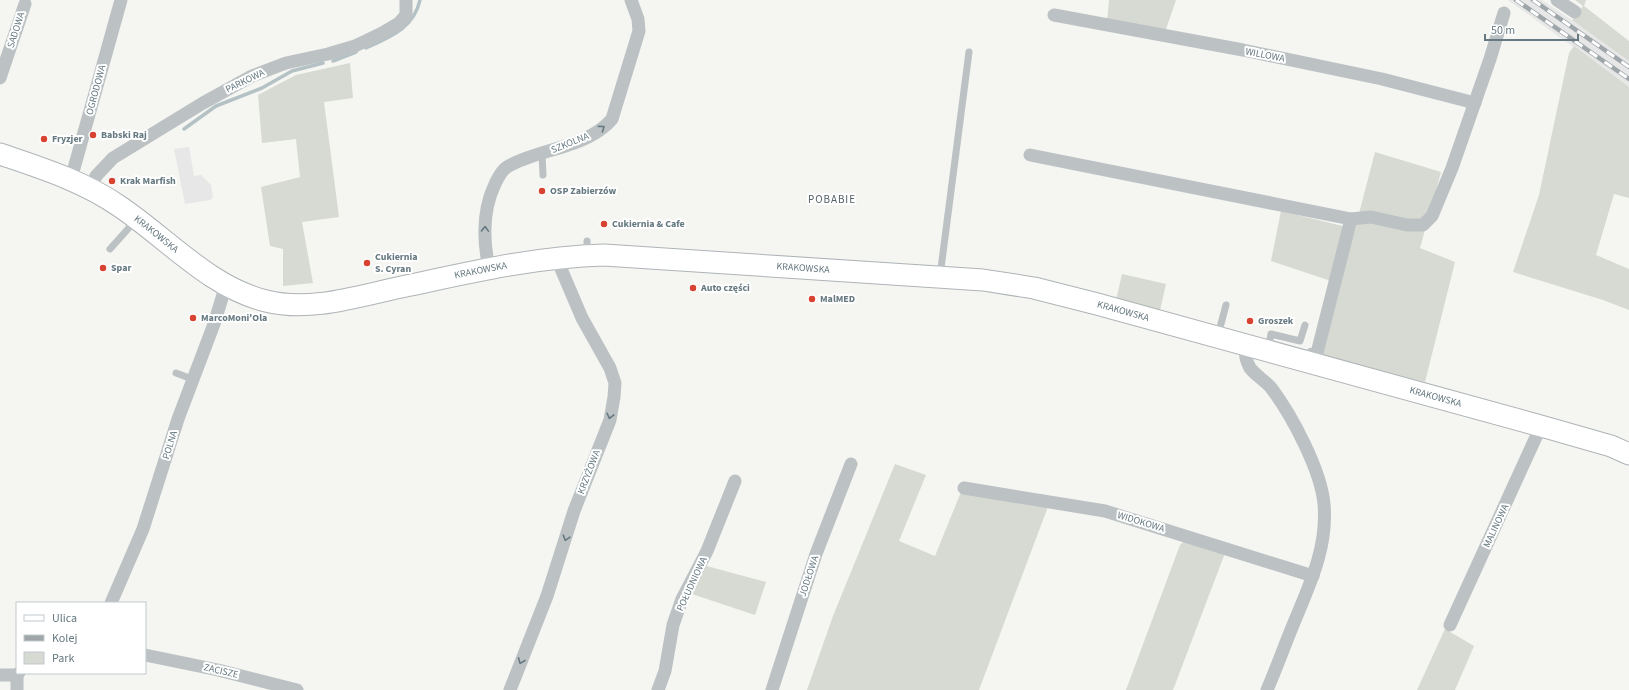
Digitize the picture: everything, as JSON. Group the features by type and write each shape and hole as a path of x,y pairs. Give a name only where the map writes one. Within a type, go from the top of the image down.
{"main road":[{"name":"KRAKOWSKA","path":"0,154 71,179 91,188 137,218 226,285 248,296 267,301 301,305 320,304 489,268 556,257 587,248 620,255 983,280 1038,289 1247,345 1541,426 1611,446 1629,454"}],"street":[{"name":"OGRODOWA","path":"71,179 121,0"},
{"name":"PARKOWA","path":"91,188 96,176 114,158 203,103 246,80 286,63 328,54 355,46 399,23 406,15 406,0"},
{"name":"SZKOLNA","path":"489,268 484,240 486,210 493,188 500,174 506,168 520,161 577,142 604,128 612,119 640,32 638,19 631,0"},
{"path":"1557,0 1575,12"},
{"name":"SADOWA","path":"0,78 25,4"},
{"path":"1030,156 1351,219 1371,217 1407,225 1423,225 1428,222 1432,216 1452,168 1504,13"},
{"name":"WILLOWA","path":"1054,15 1243,50 1382,79 1475,103"},
{"path":"1310,362 1312,354 1316,353 1351,219"},
{"name":"KRZYŻOWA","path":"510,690 547,596 574,511 610,420 614,397 614,378 610,368 582,318 556,257"},
{"name":"POLNA","path":"111,602 143,529 178,419 214,324 226,285"},
{"path":"1247,345 1245,353 1251,370 1271,387 1288,412 1318,478 1324,503 1325,527 1323,545 1313,576 1267,690"},
{"name":"MALINOWA","path":"1450,625 1541,426"},
{"name":"JODŁOWA","path":"772,690 816,554 851,464"},
{"name":"POŁUDNIOWA","path":"658,690 665,672 673,625 682,599 707,551 735,480"},
{"name":"WIDOKOWA","path":"964,488 1105,511 1313,576"},
{"name":"ZACISZE","path":"146,655 218,670 297,690"},
{"path":"0,676 18,674 16,690"}],"lane":[{"path":"940,276 968,52"},
{"path":"542,154 543,175"},
{"path":"110,249 137,218"},
{"path":"1217,337 1226,305"},
{"path":"1267,351 1271,334 1300,341 1305,325"},
{"path":"176,373 192,379"}],"shaded area":[{"path":"1508,0 1542,0 1607,44 1629,60 1629,87"},
{"path":"189,147 194,176 201,175 211,185 213,197 210,200 185,204 174,149"}],"green space":[{"path":"1109,0 1176,0 1165,32 1107,22"},
{"path":"1575,0 1586,0 1584,6 1629,41 1629,61 1572,20 1583,6"},
{"path":"1574,46 1629,87 1629,198 1614,194 1596,255 1629,269 1629,310 1603,300 1513,272 1539,195 1569,53"},
{"path":"350,63 353,98 324,102 339,217 302,222 313,283 283,286 283,249 270,246 261,187 300,177 296,139 262,143 258,95 296,75"},
{"path":"1375,152 1441,172 1420,248 1455,262 1425,382 1317,353 1337,283 1271,261 1281,211 1355,229"},
{"path":"1122,274 1166,284 1160,310 1116,300"},
{"path":"895,464 926,475 899,541 935,556 961,492 1049,504 979,690 807,690 833,616"},
{"path":"1186,540 1225,553 1173,690 1126,690 1180,545"},
{"path":"703,565 766,582 755,615 689,593"},
{"path":"1445,629 1474,646 1455,690 1417,690"}],"waterway":[{"path":"366,48 384,40 407,25 417,10 420,0"},
{"path":"333,61 356,52"},
{"path":"184,129 216,106 262,88 292,71 323,63"}],"railway":[{"path":"1516,0 1629,79"},
{"path":"1533,0 1629,67"}],"place":[{"name":"Babski Raj","path":"93,135"},
{"name":"Fryzjer","path":"44,139"},
{"name":"Krak Marfish","path":"112,181"},
{"name":"OSP Zabierzów","path":"542,191"},
{"name":"Cukiernia & Cafe","path":"604,224"},
{"name":"Cukiernia S. Cyran","path":"367,263"},
{"name":"Spar","path":"103,268"},
{"name":"Auto części","path":"693,288"},
{"name":"MalMED","path":"812,299"},
{"name":"MarcoMoni'Ola","path":"193,318"},
{"name":"Groszek","path":"1250,321"}],"district":[{"name":"POBABIE","path":"832,199"}]}
